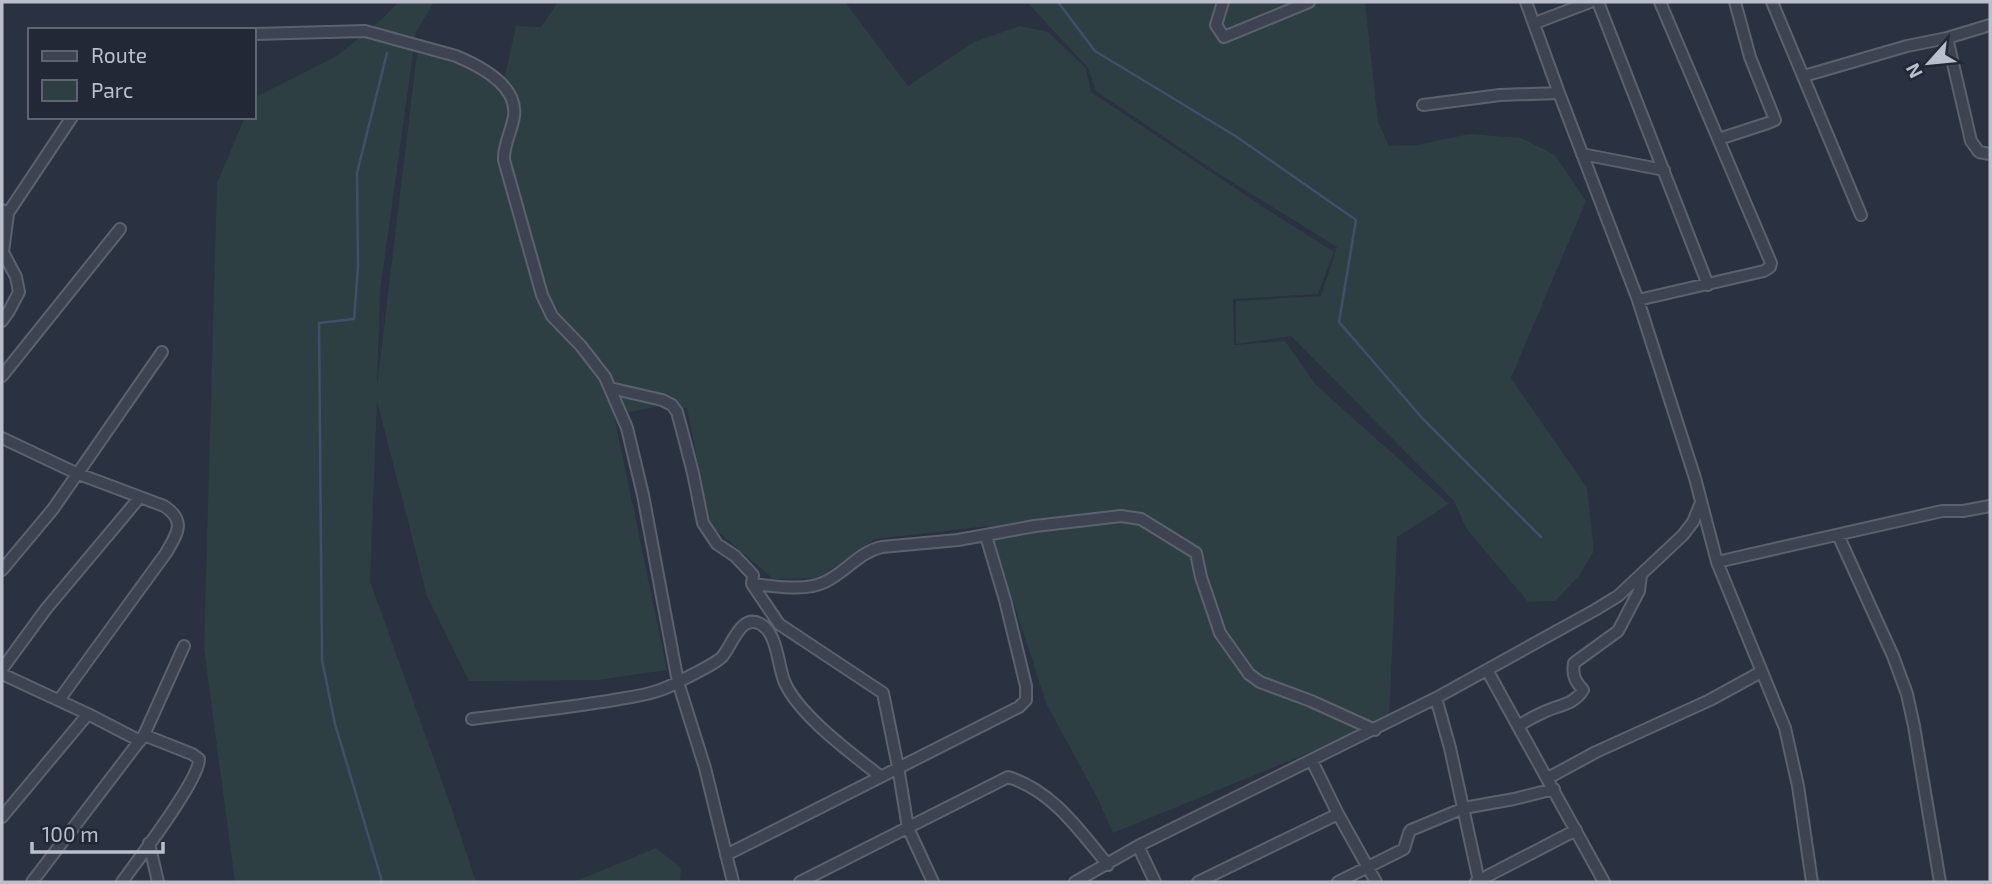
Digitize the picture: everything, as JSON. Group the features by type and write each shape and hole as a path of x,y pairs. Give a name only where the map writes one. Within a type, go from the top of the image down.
{"street":[{"path":"1223,2 1216,25 1224,37 1309,2"},
{"path":"1526,2 1638,300 1695,478 1717,562 1787,736 1798,786 1812,882"},
{"path":"1535,23 1590,2"},
{"path":"1598,2 1708,285"},
{"path":"1638,300 1764,271 1770,267 1771,262 1660,2"},
{"path":"1719,139 1775,120 1750,57 1735,2"},
{"path":"1772,2 1861,215"},
{"path":"1804,76 1990,25"},
{"path":"256,34 365,31 445,51 467,61 509,91 514,116 504,160 536,278 552,316 581,346 605,377 619,405 643,495 678,682 705,768 733,882"},
{"path":"1947,38 1971,141 1979,152 1990,154"},
{"path":"1423,105 1500,95 1559,93"},
{"path":"2,321 19,292 16,277 3,252 4,215 71,119"},
{"path":"1582,154 1664,170"},
{"path":"2,376 120,229"},
{"path":"2,570 53,509 162,352"},
{"path":"610,388 673,405 694,473 703,523 717,544 735,556 753,575 752,584 779,624 883,693 908,828 933,882"},
{"path":"2,438 76,473 173,512 177,518 175,538 59,700"},
{"path":"122,882 186,792 199,766 199,759 192,754 142,738 2,672 46,609 140,497"},
{"path":"1079,881 1138,846 1436,698 1618,596 1683,536 1700,505"},
{"path":"1717,562 1942,511 1963,511 1990,506"},
{"path":"752,584 815,586 826,582 875,548 986,536 1035,526 1121,516 1141,519 1196,555 1220,632 1249,674 1272,687 1311,701 1375,730"},
{"path":"1838,535 1893,656 1907,694 1940,882"},
{"path":"726,855 1018,707 1026,700 1026,686 986,536"},
{"path":"1518,726 1579,697 1583,690 1576,682 1574,663 1618,631 1639,591 1641,575"},
{"path":"472,719 654,693 722,657 741,626 752,622 761,624 772,640 786,684 801,707 880,776"},
{"path":"32,882 142,738 184,646"},
{"path":"1487,670 1604,882"},
{"path":"1548,778 1595,752 1710,700 1761,671"},
{"path":"1436,698 1464,808 1477,881 1576,830"},
{"path":"2,817 88,714"},
{"path":"1312,761 1376,882"},
{"path":"801,882 1006,778 1011,778 1054,802 1108,865"},
{"path":"1338,882 1404,849 1411,830 1464,808 1554,789"},
{"path":"1198,882 1338,814"},
{"path":"149,843 158,882"},
{"path":"1138,846 1155,882"}],"green space":[{"path":"398,2 434,2 416,32 380,291 377,386 417,53 505,76 516,26 541,27 558,2 845,2 908,86 974,42 1020,26 1048,32 1086,68 1091,92 1334,252 1318,294 1233,299 1234,345 1285,341 1316,385 1449,504 1397,537 1389,720 1113,833 1098,799 1047,705 988,526 875,539 819,578 773,579 710,525 687,408 660,406 614,415 667,670 597,680 469,681 427,596 377,401 370,581 476,882 235,882 204,648 217,183 244,119 256,119 256,97 337,56 382,19"},
{"path":"1027,2 1365,2 1378,122 1389,146 1417,145 1469,134 1521,138 1555,155 1586,201 1511,378 1587,488 1594,551 1579,576 1555,601 1528,602 1466,528 1454,501 1291,336 1236,344 1236,301 1321,296 1337,247 1216,172 1096,91 1088,68"},
{"path":"656,848 681,868 680,882 574,882"}],"waterway":[{"path":"1058,2 1095,51 1237,137 1356,220 1339,322 1423,419 1541,537"},
{"path":"381,882 335,724 322,660 319,323 354,319 358,267 357,173 387,53"}]}
